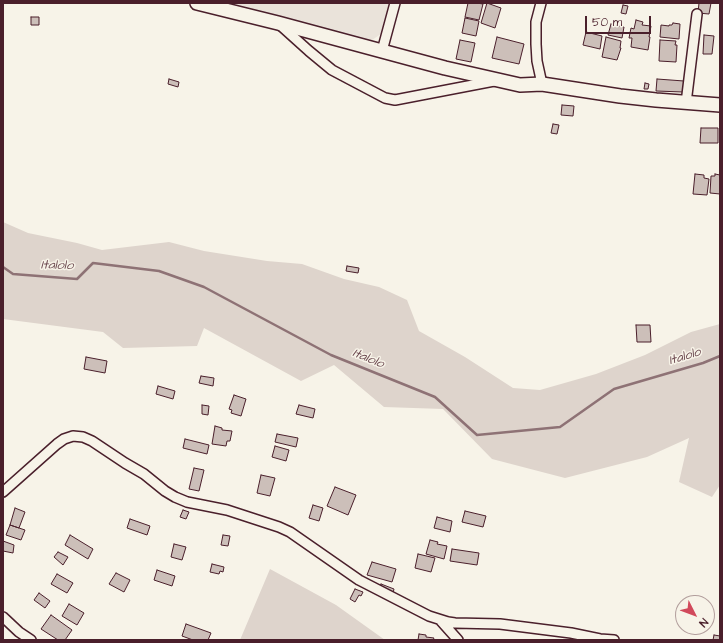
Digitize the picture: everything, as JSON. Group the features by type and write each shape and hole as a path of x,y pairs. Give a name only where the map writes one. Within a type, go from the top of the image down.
{"street":[{"path":"197,3 445,68 520,85 542,84 620,96 720,105"},
{"path":"382,51 395,3"},
{"path":"541,3 536,22 536,44 537,60 542,84"},
{"path":"686,103 697,14"},
{"path":"278,23 332,70 385,98 395,100 498,80"},
{"path":"3,492 64,439 74,436 83,437 92,441 144,474 175,497 187,502 227,510 271,524 290,532 359,580 417,610 440,620 455,623 500,624 614,640"},
{"path":"3,617 19,632 31,640"},
{"path":"440,620 458,640"}],"shaded area":[{"path":"226,3 393,3 387,30 369,42"},
{"path":"3,222 28,233 77,243 102,250 169,242 204,251 267,261 302,264 344,279 379,287 407,300 419,331 465,357 513,388 540,390 596,374 645,355 691,332 720,324 720,485 712,497 679,482 689,438 647,457 565,478 492,459 443,409 384,407 334,365 301,381 204,328 197,346 123,348 103,332 3,319"},
{"path":"270,569 336,605 385,640 240,640"}],"building":[{"path":"468,3 483,4 479,20 465,17"},
{"path":"487,3 501,8 495,28 481,23"},
{"path":"699,3 711,3 709,14 698,13"},
{"path":"623,5 628,6 626,14 621,13"},
{"path":"31,17 39,17 39,25 31,25"},
{"path":"465,18 479,21 476,36 462,33"},
{"path":"636,20 643,22 642,25 651,26 648,50 631,47 632,38 629,38 631,28 634,29"},
{"path":"673,23 680,24 679,39 660,37 661,25 669,26"},
{"path":"611,24 624,27 622,38 608,35"},
{"path":"586,32 602,36 600,49 583,45"},
{"path":"704,35 714,36 712,54 703,54"},
{"path":"497,37 524,44 519,64 492,58"},
{"path":"606,37 621,41 621,48 617,60 602,57"},
{"path":"460,40 475,43 471,62 456,59"},
{"path":"660,40 676,41 676,62 659,61"},
{"path":"169,79 179,82 178,87 168,84"},
{"path":"657,79 684,81 683,92 656,91"},
{"path":"645,83 649,84 648,89 644,89"},
{"path":"562,105 574,106 573,116 561,115"},
{"path":"553,124 559,125 557,134 551,133"},
{"path":"701,128 718,128 718,143 700,143"},
{"path":"695,174 704,175 704,178 709,179 707,195 693,194"},
{"path":"715,174 720,175 720,194 710,193 711,176 715,176"},
{"path":"347,266 359,268 358,273 346,271"},
{"path":"636,325 650,325 651,342 637,342"},
{"path":"86,357 107,361 105,373 84,369"},
{"path":"201,376 214,378 213,386 199,383"},
{"path":"158,386 175,391 173,399 156,394"},
{"path":"234,395 246,399 241,416 231,413 232,410 229,409"},
{"path":"202,405 209,406 208,415 202,414"},
{"path":"299,405 315,409 313,418 296,414"},
{"path":"215,426 222,428 222,430 232,431 230,441 227,441 226,446 212,444"},
{"path":"277,434 298,438 296,447 275,442"},
{"path":"185,439 209,445 207,454 183,448"},
{"path":"275,446 289,450 286,461 272,457"},
{"path":"194,468 204,470 199,491 189,489"},
{"path":"261,475 275,478 270,496 257,493"},
{"path":"335,487 356,495 348,515 327,506"},
{"path":"313,505 323,508 319,521 309,518"},
{"path":"15,508 25,512 19,528 10,525"},
{"path":"183,510 189,512 186,519 180,517"},
{"path":"465,511 486,516 483,527 462,522"},
{"path":"437,517 452,521 450,532 434,528"},
{"path":"130,519 150,526 147,535 127,528"},
{"path":"10,525 25,530 21,540 6,535"},
{"path":"70,535 93,549 88,559 65,545"},
{"path":"223,535 230,536 228,546 221,545"},
{"path":"430,540 438,542 437,544 447,546 444,559 426,554"},
{"path":"3,541 14,545 13,553 3,551"},
{"path":"174,544 186,547 182,560 171,557"},
{"path":"452,549 479,553 477,565 450,561"},
{"path":"58,552 68,557 63,565 54,557"},
{"path":"418,554 435,558 431,572 415,568"},
{"path":"372,562 396,569 392,582 367,575"},
{"path":"212,564 224,567 223,572 220,571 219,574 210,572"},
{"path":"157,570 175,576 172,586 154,580"},
{"path":"116,573 130,580 124,592 109,584"},
{"path":"57,574 73,583 67,593 51,584"},
{"path":"381,584 394,589 393,593 379,588"},
{"path":"355,589 363,592 361,596 359,595 355,602 350,599"},
{"path":"39,593 50,601 45,608 34,600"},
{"path":"69,604 84,613 77,625 62,616"},
{"path":"51,615 72,630 65,640 58,640 41,629"},
{"path":"186,624 211,633 208,640 193,640 182,636"},
{"path":"419,634 434,638 433,640 418,640"},
{"path":"714,635 720,636 720,640 713,640"}],"waterway":[{"name":"Italolo","path":"3,267 13,274 77,279 93,263 159,271 204,287 331,355 435,397 477,435 560,427 614,389 703,363 720,356"}]}
